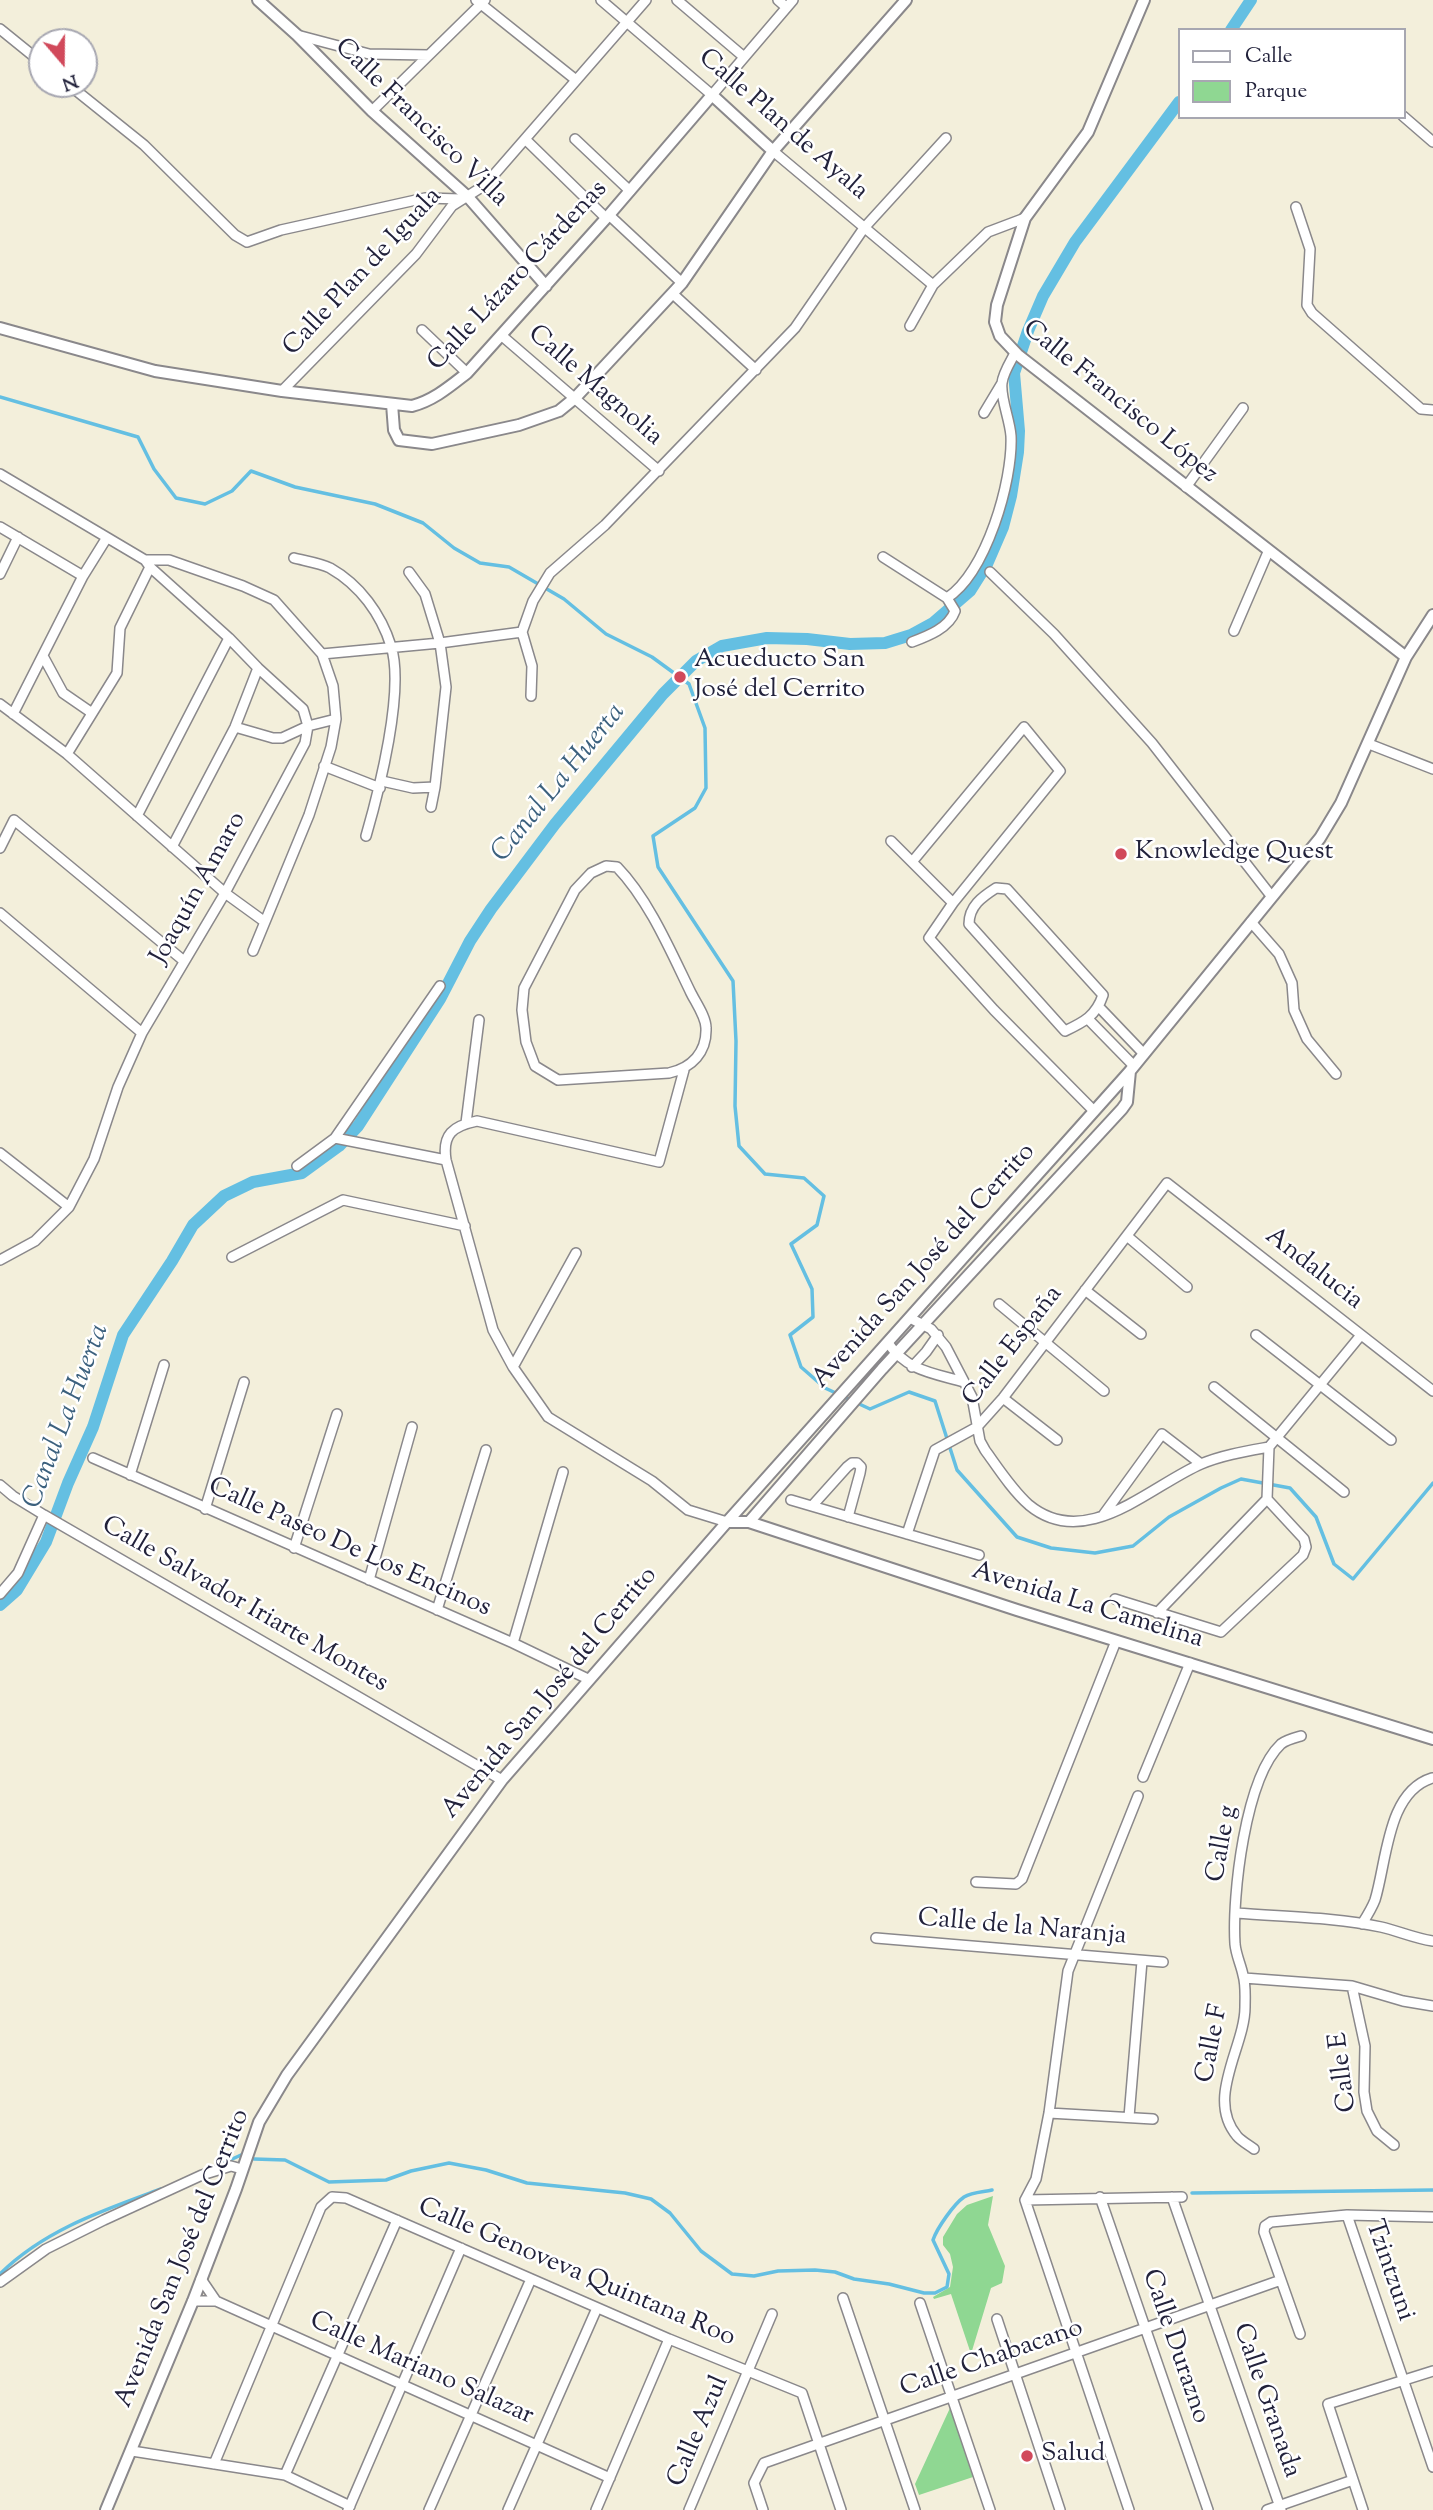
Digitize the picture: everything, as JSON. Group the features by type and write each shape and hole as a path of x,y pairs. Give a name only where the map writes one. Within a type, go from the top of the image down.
{"street":[{"name":"Calle Francisco Villa","path":"258,0 465,198 546,286"},
{"name":"Calle Plan de Ayala","path":"601,0 773,151 933,285"},
{"name":"Calle Plan de Iguala","path":"282,391 416,254 452,206 485,185 646,0"},
{"path":"677,0 744,57"},
{"path":"778,0 789,4"},
{"path":"392,404 394,430 399,440 432,444 519,425 559,411 575,398 682,284 773,151 905,0"},
{"path":"372,111 481,1 576,80"},
{"name":"Calle Francisco López","path":"1142,1 1088,132 1024,218 997,305 995,321 1000,336 1018,355 1186,488 1406,657"},
{"name":"Calle Lázaro Cárdenas","path":"0,328 155,370 282,391 392,404 412,406 426,402 467,373 608,217 789,4"},
{"path":"0,29 28,52"},
{"path":"297,35 369,54 429,55"},
{"path":"85,98 144,145 235,235 247,242 281,230 425,198 465,198"},
{"path":"1405,118 1433,142"},
{"path":"531,696 532,666 522,632 533,601 550,573 606,525 795,328 864,228 946,138"},
{"path":"525,139 682,284"},
{"path":"575,139 630,191"},
{"path":"1296,207 1310,249 1307,304 1312,313 1421,409 1433,410"},
{"path":"910,326 933,285 988,232 1024,218"},
{"path":"673,294 756,370"},
{"path":"422,330 467,373"},
{"name":"Calle Magnolia","path":"501,335 659,471"},
{"path":"984,413 1018,355"},
{"path":"912,642 952,619 951,604 985,551 1007,479 1011,437 1002,383"},
{"path":"1186,488 1243,408"},
{"path":"0,474 148,564 303,709 308,726"},
{"path":"0,527 83,576"},
{"path":"0,574 18,537"},
{"path":"13,714 83,576 106,539"},
{"path":"1234,631 1268,552"},
{"path":"883,557 951,604"},
{"path":"295,558 330,568 370,600 392,648 395,689 381,785 366,836"},
{"path":"148,564 170,560 274,600 322,654 333,686 336,719 331,747 309,815 253,951"},
{"path":"67,754 117,673 120,628 148,564"},
{"path":"409,572 425,594 440,643 446,687 431,807"},
{"path":"990,572 1054,634 1152,743 1272,897"},
{"name":"Avenida San José del Cerrito","path":"106,2510 193,2301 260,2122 287,2075 502,1780 727,1522 1132,1069 1320,838 1341,803 1406,657 1433,615"},
{"path":"322,654 522,632"},
{"path":"136,816 229,638"},
{"path":"43,656 63,693 92,713"},
{"path":"172,847 235,727 258,668"},
{"path":"0,704 67,754 225,893 265,922"},
{"path":"235,727 282,738 308,726 336,719"},
{"name":"Joaquín Amaro","path":"0,1261 35,1241 69,1207 94,1159 118,1087 142,1033 225,893 304,743 308,726"},
{"path":"912,862 1024,727 1060,771 953,903 929,938 986,1001 1094,1111"},
{"path":"1369,744 1433,769"},
{"path":"324,766 381,785 413,789 435,787"},
{"path":"0,848 14,820 184,961"},
{"path":"891,841 953,903"},
{"path":"684,1070 558,1080 535,1066 526,1042 522,1010 524,988 575,890 591,873 606,866 617,867 629,879 666,942 706,1024 705,1042 696,1058 684,1070 659,1163 477,1121 466,1123 448,1136 444,1146 493,1330 513,1367 548,1418 652,1481 688,1510 727,1522"},
{"path":"996,888 1007,889 1103,995 1099,1007 1089,1020 1065,1031 969,924 969,915 980,898 996,888"},
{"path":"0,914 142,1033"},
{"path":"1251,922 1279,954 1292,983 1294,1010 1307,1039 1336,1074"},
{"path":"297,1166 336,1138 440,985"},
{"path":"1099,1007 1144,1054"},
{"path":"466,1123 479,1020"},
{"path":"1089,1020 1132,1069"},
{"name":"Avenida San José del Cerrito","path":"749,1522 896,1354 1122,1109 1127,1102 1132,1069"},
{"path":"1108,1096 1119,1095 1123,1102 1122,1109"},
{"path":"336,1138 446,1160"},
{"path":"0,1153 69,1207"},
{"name":"Calle España","path":"907,1534 932,1454 941,1446 978,1427 1167,1184"},
{"name":"Andalucia","path":"1167,1184 1433,1391"},
{"path":"232,1257 343,1200 465,1226"},
{"path":"1127,1236 1187,1287"},
{"path":"513,1367 576,1253"},
{"path":"1086,1290 1141,1334"},
{"path":"999,1304 1104,1391"},
{"name":"Calle España","path":"910,1318 924,1324 938,1335 964,1382"},
{"path":"912,1367 938,1335"},
{"path":"1256,1335 1391,1440"},
{"path":"964,1382 976,1408 985,1450 1029,1505 1055,1520 1080,1521 1135,1503 1201,1464 1269,1447 1361,1335"},
{"name":"Calle España","path":"888,1343 896,1354 912,1367 964,1382"},
{"path":"130,1475 164,1366"},
{"path":"205,1509 244,1381"},
{"path":"1214,1387 1344,1492"},
{"path":"1003,1398 1057,1440"},
{"path":"294,1548 337,1414"},
{"path":"369,1580 412,1427"},
{"path":"1103,1515 1162,1434 1201,1464"},
{"path":"1157,1613 1267,1495 1269,1447"},
{"path":"437,1610 486,1450"},
{"name":"Calle Paseo De Los Encinos","path":"93,1458 513,1643 588,1679"},
{"path":"812,1506 847,1467 857,1463 861,1467 860,1473 848,1517"},
{"path":"513,1643 563,1472"},
{"name":"Calle Salvador Iriarte Montes","path":"0,1485 60,1525 502,1780"},
{"path":"1115,1599 1221,1632 1303,1555 1306,1547 1304,1539 1267,1495"},
{"path":"791,1500 979,1555"},
{"path":"0,1594 18,1573 46,1516"},
{"name":"Avenida La Camelina","path":"727,1522 749,1522 1433,1739"},
{"path":"976,1882 1016,1884 1022,1879 1116,1640"},
{"path":"1143,1777 1190,1663"},
{"name":"Calle g","path":"1244,1978 1235,1947 1236,1913 1239,1860 1254,1796 1273,1753 1284,1742 1301,1736"},
{"path":"1362,1924 1374,1903 1388,1840 1405,1797 1421,1781 1432,1778"},
{"path":"1129,2510 1024,2200 1036,2179 1049,2113 1068,1971 1138,1796"},
{"path":"1236,1913 1362,1924 1383,1927 1411,1938 1433,1941"},
{"name":"Calle de la Naranja","path":"877,1938 1163,1962"},
{"path":"1129,2118 1142,1961"},
{"path":"1244,1978 1352,1986 1403,2001 1433,2006"},
{"name":"Calle F","path":"1244,1978 1245,2011 1227,2076 1225,2100 1229,2121 1237,2136 1254,2149"},
{"name":"Calle E","path":"1352,1986 1366,2046 1364,2092 1367,2111 1377,2131 1394,2145"},
{"path":"1049,2113 1153,2119"},
{"path":"0,2282 46,2249 104,2220 202,2175 231,2166 242,2169"},
{"name":"Calle Genoveva Quintana Roo","path":"271,2325 321,2207 332,2197 346,2198 669,2339 802,2393 819,2443"},
{"path":"1024,2200 1100,2197"},
{"name":"Calle Granada","path":"1100,2197 1177,2197 1210,2305 1280,2508"},
{"name":"Calle Durazno","path":"1100,2197 1208,2510"},
{"path":"1300,2334 1264,2232 1265,2226 1271,2222 1347,2215 1433,2217"},
{"name":"Tzintzuni","path":"1347,2215 1433,2467"},
{"path":"285,2475 397,2220"},
{"path":"132,2451 285,2475 349,2508 461,2248"},
{"path":"201,2279 216,2301"},
{"path":"429,2510 531,2279"},
{"name":"Calle Chabacano","path":"763,2510 754,2483 764,2463 1281,2280"},
{"path":"844,2298 915,2510"},
{"name":"Calle Mariano Salazar","path":"193,2301 216,2301 610,2478"},
{"path":"919,2303 990,2510"},
{"path":"508,2510 597,2308"},
{"name":"Calle Azul","path":"689,2510 772,2314"},
{"path":"997,2319 1060,2510"},
{"path":"214,2464 271,2325"},
{"path":"596,2510 669,2339"},
{"path":"1363,2510 1328,2404 1433,2371"},
{"path":"819,2443 841,2510"},
{"path":"1267,2510 1280,2508 1353,2480"}],"green space":[{"path":"993,2196 988,2225 1005,2266 1002,2283 991,2288 971,2354 951,2294 934,2299 933,2297 950,2287 953,2267 950,2254 943,2245 943,2237 957,2214 967,2205"},
{"path":"950,2408 973,2477 919,2495 915,2484"}],"waterway":[{"name":"Canal La Huerta","path":"1232,28 1251,0"},
{"name":"Canal La Huerta","path":"0,1605 17,1590 46,1542 93,1427 123,1335 193,1225 224,1196 253,1182 302,1173 339,1146 358,1126 440,999 470,941 491,909 555,824 663,694 696,661 722,646 767,638 850,644 885,643 911,635 933,623 970,591 987,564 1003,527 1011,496 1019,431 1014,373 1028,331 1043,296 1075,242 1178,103"},
{"path":"0,397 138,437 154,469 176,498 205,504 232,491 251,471 295,487 375,504 423,523 454,548 480,563 509,567 564,599 606,634 652,657 689,684 705,728 706,788 695,808 653,836 658,867 733,981 735,1106 739,1146 765,1174 804,1178 824,1196 817,1225 791,1244 812,1289 813,1317 790,1335 801,1367 825,1388 870,1409 909,1392 935,1401 957,1470 1017,1537 1051,1548 1095,1553 1133,1546 1169,1517 1241,1479 1290,1488 1316,1517 1334,1564 1353,1579 1433,1483"},
{"path":"213,2168 241,2155"},
{"path":"254,2159 285,2160 329,2182 386,2180 411,2171 449,2163 486,2170 527,2183 625,2193 651,2199 670,2213 701,2251 732,2274 754,2276 778,2271 815,2270 835,2272 854,2279 924,2293 935,2293 947,2287 949,2274 933,2240 942,2223 964,2197 992,2190"},
{"path":"0,2274 55,2233 161,2189"},
{"path":"1192,2193 1433,2190"}],"place":[{"name":"Acueducto San José del Cerrito","path":"680,677"},
{"name":"Knowledge Quest","path":"1121,854"},
{"name":"Salud","path":"1027,2456"}]}
